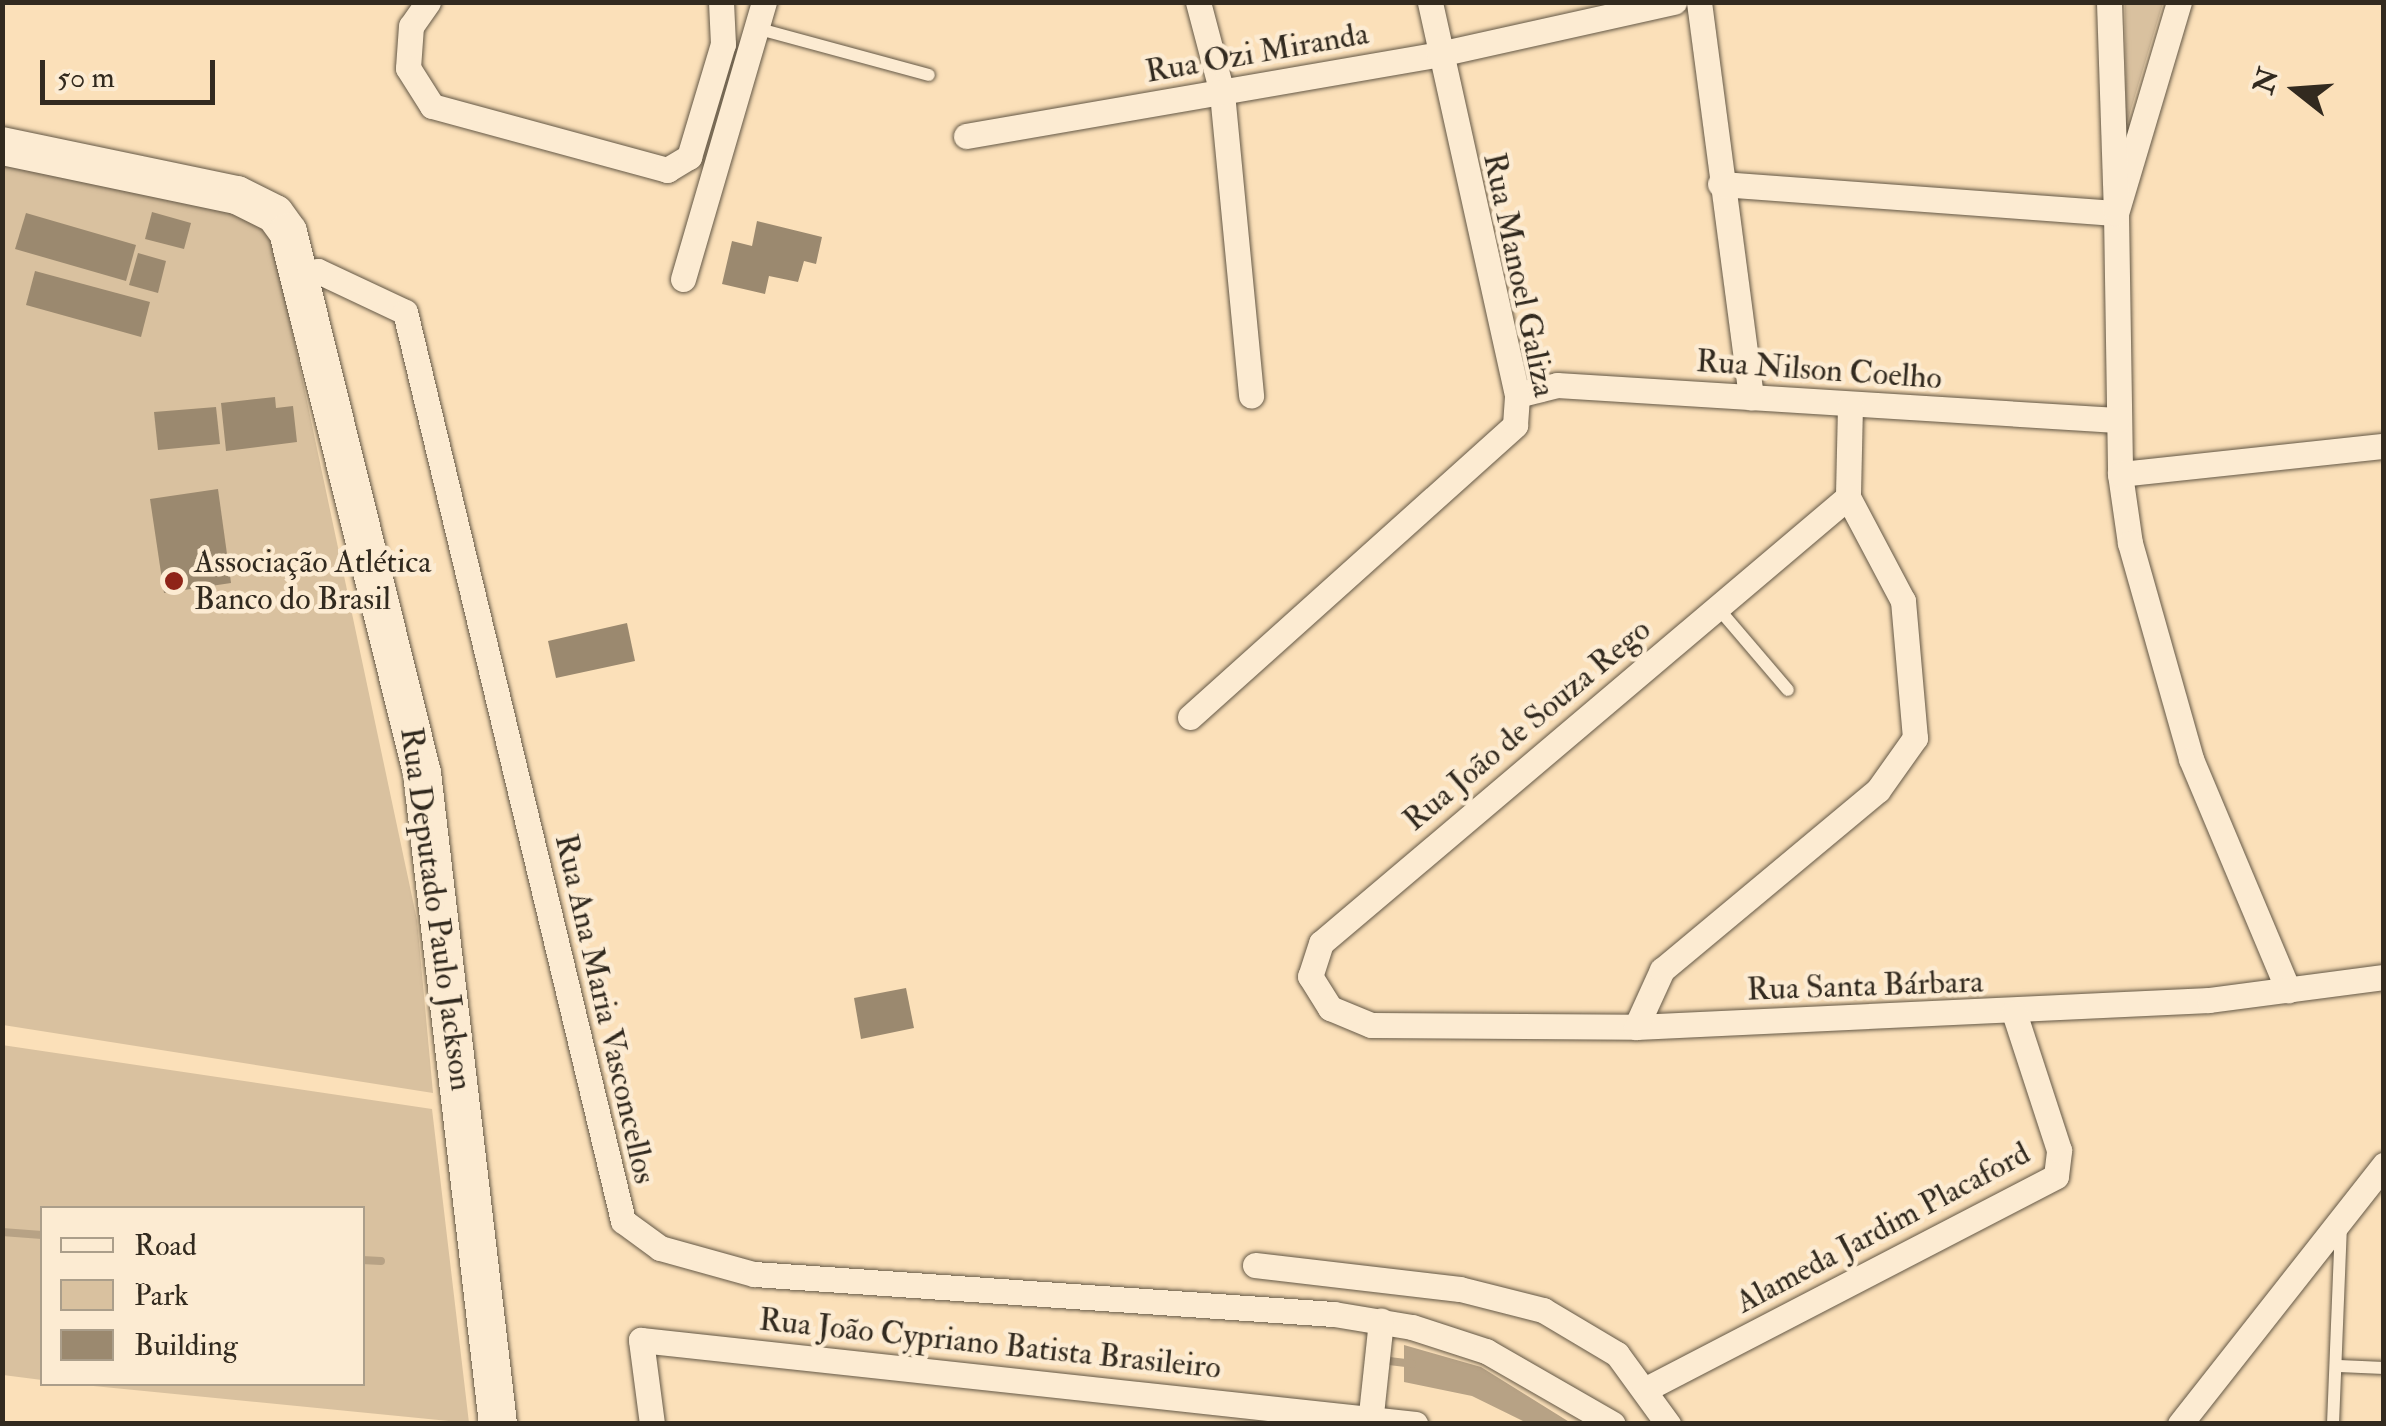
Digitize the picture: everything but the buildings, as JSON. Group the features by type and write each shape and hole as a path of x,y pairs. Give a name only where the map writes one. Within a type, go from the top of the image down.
{"main road":[{"name":"Rua Deputado Paulo Jackson","path":"2,146 257,202 288,232 309,272 422,772 498,1424"}],"street":[{"path":"428,2 411,26 408,68 432,106 667,170 689,158 723,44 722,2"},
{"path":"682,279 764,2"},
{"path":"1198,2 1222,94 1251,396"},
{"name":"Rua Manoel Galiza","path":"1190,717 1510,437 1518,395 1430,2"},
{"name":"Rua Ozi Miranda","path":"966,136 1439,54 1674,2"},
{"path":"1698,2 1751,398"},
{"path":"2109,2 2117,420 2130,543 2191,759 2288,990"},
{"path":"2116,213 2179,2"},
{"path":"1720,184 2116,213"},
{"name":"Rua Ana Maria Vasconcellos","path":"309,272 405,312 623,1222 660,1248 754,1274 1380,1324 1486,1351 1614,1424"},
{"name":"Rua Nilson Coelho","path":"1518,395 1557,386 2117,420"},
{"path":"1636,1027 1662,970 1878,790 1915,738 1903,601 1848,497 1850,406"},
{"path":"2120,474 2384,446"},
{"name":"Rua João de Souza Rego","path":"1348,1020 1330,1008 1310,976 1321,943 1848,497"},
{"name":"Rua Santa Bárbara","path":"1348,1020 1636,1027 2014,1012 2288,990 2384,976"},
{"name":"Alameda Jardim Placaford","path":"1644,1390 2056,1176 2059,1150 2014,1012"},
{"path":"2180,1424 2384,1164"},
{"path":"1255,1265 1501,1296 1582,1327 1644,1390 1668,1424"},
{"path":"1372,1410 1380,1324"},
{"name":"Rua João Cypriano Batista Brasileiro","path":"652,1424 641,1340 1372,1410 1414,1424"}],"lane":[{"path":"756,28 928,76"},
{"path":"1717,607 1788,690"},
{"path":"2334,1424 2339,1366 2341,1219"},
{"path":"2339,1366 2384,1368"}],"green space":[{"path":"2125,3 2163,3 2126,126 2126,125"},
{"name":"Associação Atlética Banco do Brasil","path":"2,162 249,212 273,241 417,920 433,1093 3,1025"},
{"path":"2,1045 432,1109 469,1423 93,1386 365,1386 365,1206 40,1206 40,1380 3,1375"}],"shaded area":[{"path":"1404,1345 1481,1367 1571,1423 1527,1423 1472,1396 1404,1382"}],"waterway":[{"path":"2,1232 40,1235"},
{"path":"365,1260 381,1261"},
{"path":"1381,1360 1412,1364"}],"place":[{"name":"Associação Atlética Banco do Brasil","path":"174,581"}]}
